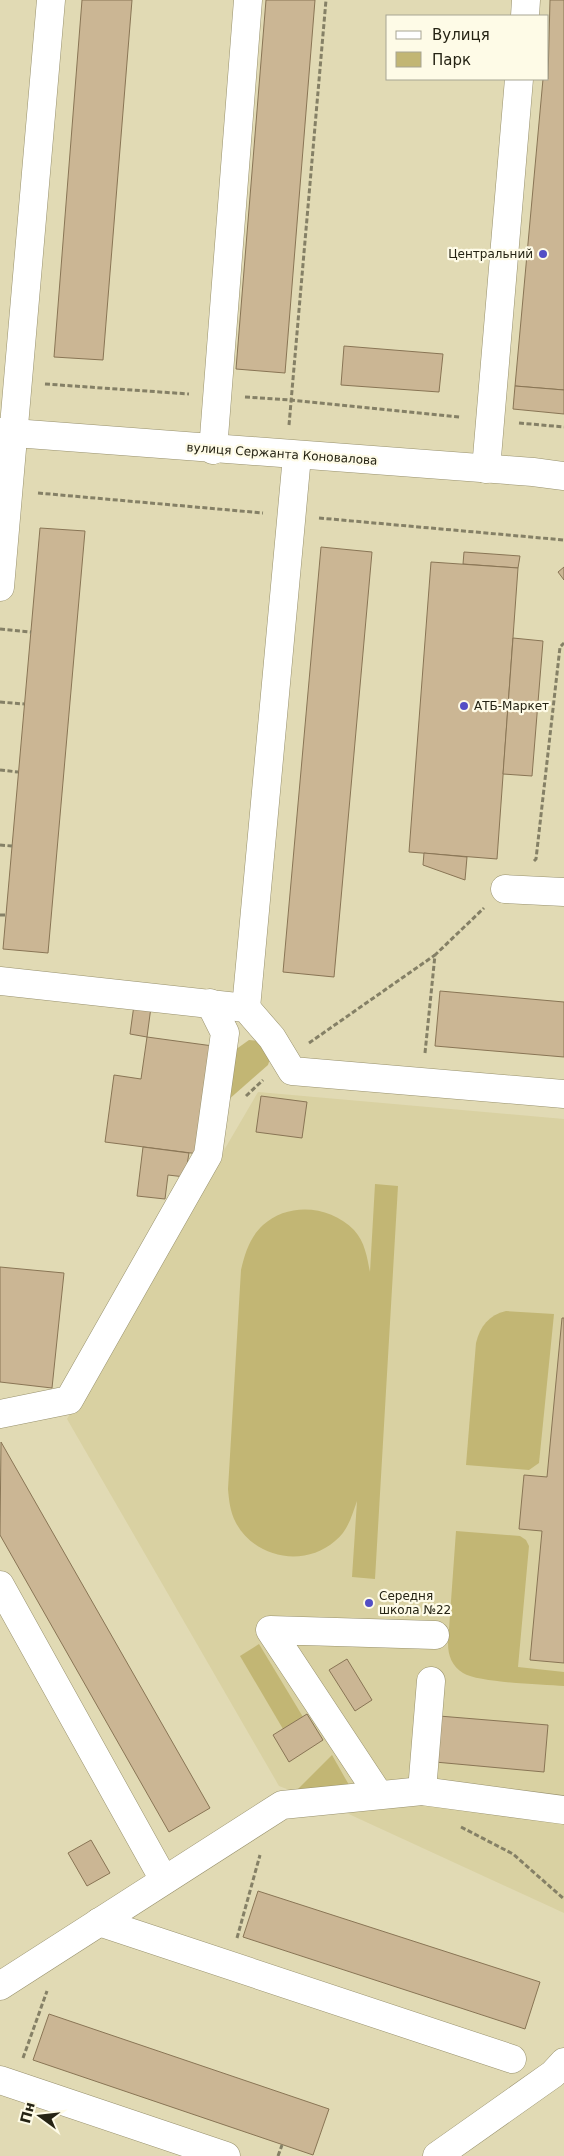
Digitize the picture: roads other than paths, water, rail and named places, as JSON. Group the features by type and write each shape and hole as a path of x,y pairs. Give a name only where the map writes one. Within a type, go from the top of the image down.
{"street":[{"path":"0,587 7,433 19,382 51,0"},
{"path":"213,450 248,0"},
{"path":"525,15 526,0"},
{"path":"486,469 519,80"},
{"name":"вулиця Сержанта Коновалова","path":"7,433 564,476"},
{"path":"246,1008 292,455"},
{"path":"505,889 564,892"},
{"path":"0,981 246,1008 272,1038 292,1071 564,1094"},
{"path":"0,1414 69,1400 208,1154 225,1033 210,1003"},
{"path":"0,1585 164,1880"},
{"path":"379,1795 270,1630 435,1635"},
{"path":"428,1792 431,1681"},
{"path":"0,1986 282,1805 428,1792 564,1810"},
{"path":"99,1922 512,2059"},
{"path":"437,2156 553,2074 564,2062"},
{"path":"7,2082 226,2156"}],"place":[{"name":"Центральний","path":"543,254"},
{"name":"АТБ-Маркет","path":"464,706"},
{"name":"Середня школа №22","path":"369,1603"}]}
